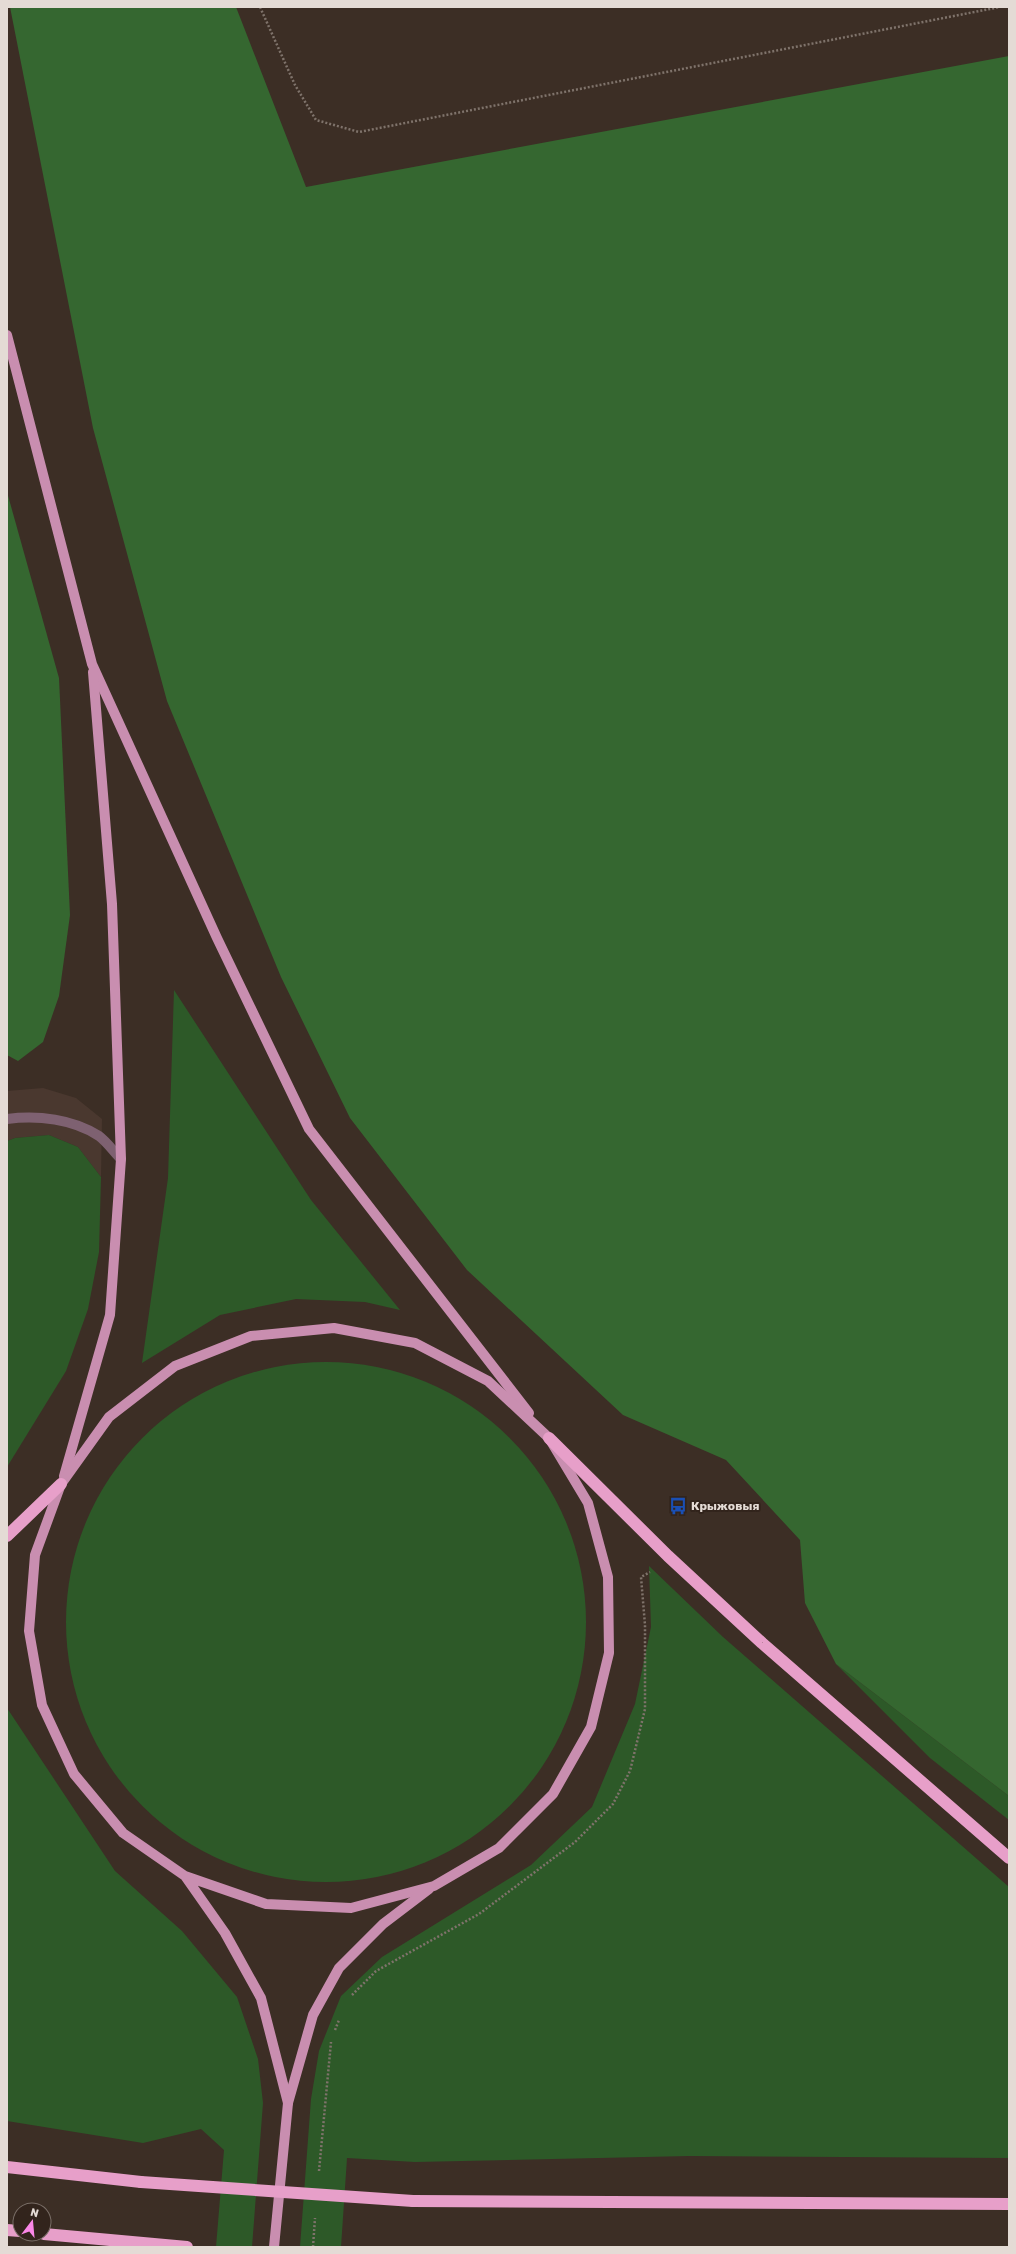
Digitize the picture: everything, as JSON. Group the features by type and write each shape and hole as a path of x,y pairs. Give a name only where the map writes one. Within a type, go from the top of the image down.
{"highway":[{"path":"548,1438 668,1556 762,1643 1009,1858"},
{"path":"7,1536 61,1484"},
{"path":"7,2167 141,2182 413,2201 1009,2204"},
{"path":"52,2235 187,2247"}],"main road":[{"path":"7,335 92,664 112,904 121,1159 110,1315 61,1484 35,1555 29,1631 42,1706 74,1774 123,1833 185,1876 266,1904 351,1908 434,1886"},
{"path":"92,664 217,938 309,1129 548,1438 588,1503 608,1577 609,1653 598,1698 590,1727 553,1794 499,1848 434,1886 383,1924 339,1968 313,2015 288,2103 274,2247"},
{"path":"61,1484 109,1417 175,1366 251,1336 326,1328 334,1328 415,1343 488,1381 548,1438"},
{"path":"185,1876 225,1933 262,1998 288,2103"}],"lane":[{"path":"7,1119 28,1116 72,1123 100,1137 121,1159"}],"path":[{"path":"260,7 295,85 316,120 358,132 1000,7"},
{"path":"347,2000 376,1971 479,1914 575,1842 613,1804 630,1771 645,1709 645,1625 641,1577 654,1570"},
{"path":"334,2031 339,2019"},
{"path":"319,2178 332,2037"},
{"path":"313,2247 315,2216"}],"shaded area":[{"path":"43,1088 76,1098 102,1119 101,1177 78,1147 49,1135 15,1138 7,1141 7,1091"}],"green space":[{"path":"10,7 236,7 306,187 1009,56 1009,1796 836,1664 805,1603 800,1540 726,1460 623,1415 467,1270 350,1118 281,977 167,701 93,428"},
{"path":"7,492 59,678 70,915 59,996 43,1042 18,1061 7,1055"},
{"path":"174,990 311,1200 400,1310 365,1302 296,1299 220,1315 142,1363 168,1178"},
{"path":"49,1135 78,1147 101,1177 99,1252 88,1309 66,1371 7,1467 7,1141 15,1138"},
{"path":"326,1362 351,1363 377,1367 401,1373 425,1382 449,1393 470,1406 491,1421 510,1438 527,1457 542,1478 555,1499 566,1523 575,1547 581,1571 585,1597 585,1647 581,1673 575,1697 566,1721 555,1745 542,1766 527,1787 510,1806 491,1823 470,1838 449,1851 425,1862 401,1871 377,1877 351,1881 326,1882 301,1881 275,1877 251,1871 227,1862 203,1851 182,1838 161,1823 142,1806 125,1787 110,1766 97,1745 86,1721 77,1697 71,1673 67,1647 66,1622 67,1597 71,1571 77,1547 86,1523 97,1499 110,1478 125,1457 142,1438 161,1421 182,1406 203,1393 227,1382 251,1373 275,1367 301,1363"},
{"path":"649,1566 723,1637 1009,1887 1009,2158 689,2156 415,2162 347,2158 341,2247 300,2247 311,2099 319,2051 341,1996 382,1957 531,1865 592,1807 635,1704 651,1627"},
{"path":"836,1664 1009,1796 1009,1820 930,1758"},
{"path":"7,1708 115,1871 182,1931 237,1997 258,2059 263,2103 252,2247 216,2247 224,2150 201,2129 143,2143 7,2121"}],"place":[{"name":"Крыжовыя","path":"678,1506"}]}
